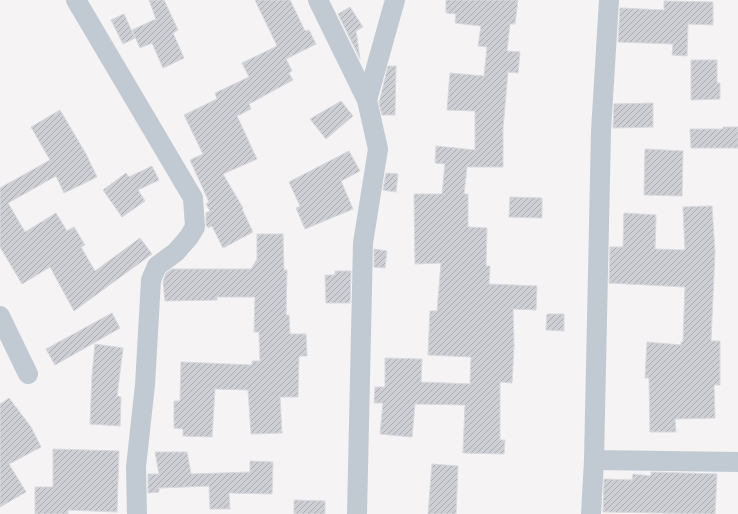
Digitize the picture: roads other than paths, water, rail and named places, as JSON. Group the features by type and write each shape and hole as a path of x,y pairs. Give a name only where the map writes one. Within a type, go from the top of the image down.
{"street":[{"path":"76,0 193,198 195,227 189,237 176,252 157,266 151,280 145,385 136,467 137,514"},
{"path":"318,0 367,100 378,149 363,243 357,514"},
{"path":"367,100 395,0"},
{"path":"591,514 594,460 601,131 609,0"},
{"path":"0,316 28,374"},
{"path":"594,460 738,462"}]}
